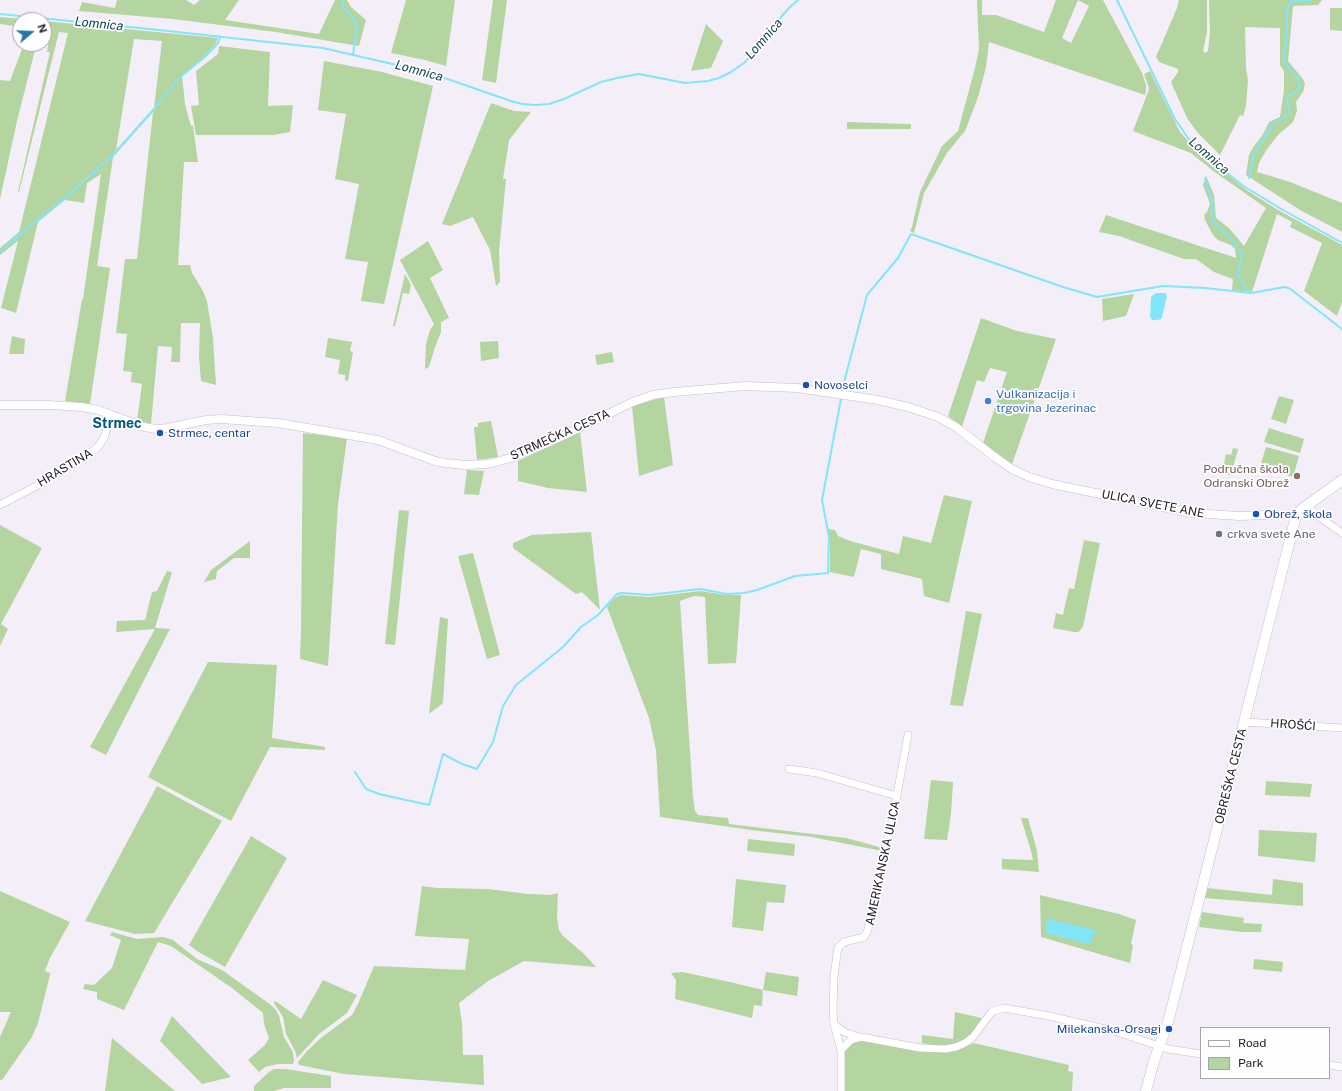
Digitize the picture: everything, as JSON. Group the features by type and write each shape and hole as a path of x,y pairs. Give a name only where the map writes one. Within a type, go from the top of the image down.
{"main road":[{"name":"OBREŠKA CESTA","path":"1146,1091 1175,995 1245,722 1293,526 1297,514 1306,505 1342,480"}],"street":[{"name":"STRMEČKA CESTA","path":"0,405 82,407 98,410 138,425 156,429 217,419 278,422 378,440 435,461 465,465 488,464 511,458 554,440 633,402 653,395 723,387 784,387 826,391 878,400 925,413 956,426 1012,469"},
{"name":"HRASTINA","path":"0,505 44,482 97,448 104,438 111,416"},
{"name":"ULICA SVETE ANE","path":"1012,469 1029,477 1052,484 1192,513 1239,516 1297,514"},
{"path":"1306,505 1315,514 1342,533"},
{"name":"HROŠĆI","path":"1245,722 1342,728"},
{"name":"AMERIKANSKA ULICA","path":"841,1091 841,1050 834,1024 833,1011 834,976 838,948 844,942 864,937 868,930 874,891 898,796 908,734"},
{"path":"789,769 817,773 898,796"},
{"path":"834,1024 844,1032 861,1037 920,1048 946,1049 956,1047 969,1040 993,1011 1004,1008 1049,1016 1114,1031 1159,1047 1200,1054"},
{"path":"841,1050 851,1040 861,1037"},
{"path":"1330,1066 1342,1067"}],"green space":[{"path":"117,0 186,0 194,5 200,0 239,0 225,20 319,34 335,0 347,0 351,7 366,20 359,46 276,32 173,19 79,11 82,2 115,8"},
{"path":"406,0 455,0 446,66 391,53"},
{"path":"493,0 507,0 496,83 482,80"},
{"path":"977,0 982,0 982,15 996,15 1044,32 1056,0 1078,0 1103,0 1142,73 1146,85 1145,95 989,42 986,67 979,94 969,121 965,131 947,153 924,193 914,233 910,231 920,192 942,146 958,131 979,49","holes":["1078,0 1089,6 1071,43 1062,38"]},
{"path":"1179,0 1207,0 1207,32 1203,51 1205,53 1208,51 1210,32 1209,0 1322,0 1318,5 1293,6 1288,61 1303,79 1305,84 1303,92 1296,102 1297,111 1293,122 1278,135 1267,149 1259,163 1257,172 1290,182 1342,203 1342,232 1300,210 1246,175 1249,155 1254,146 1262,136 1269,122 1280,117 1284,90 1284,71 1280,65 1280,28 1245,27 1246,68 1248,80 1246,106 1243,116 1240,115 1220,155 1197,132 1187,118 1171,82 1178,72 1178,69 1159,62 1156,57"},
{"path":"1330,8 1342,8 1342,31 1330,30"},
{"path":"0,17 12,18 12,26 0,24"},
{"path":"52,22 218,38 216,43 206,55 182,75 185,104 191,126 193,126 198,162 184,162 178,265 190,265 192,273 207,301 213,338 216,385 201,381 199,357 200,323 181,323 180,362 171,362 172,347 158,346 151,424 137,421 142,384 131,382 132,372 123,371 127,334 116,333 125,259 137,259 153,112 113,157 97,266 110,268 90,404 65,401 83,299 101,174 87,183 84,203 65,200 38,222 16,313 1,308 18,241 0,255 0,248 19,232 68,33 59,32 18,192 50,52 52,52","holes":["134,39 162,41 154,108 116,150"]},
{"path":"706,24 723,41 711,68 691,71"},
{"path":"219,46 270,52 268,106 293,105 290,132 274,135 196,135 191,106 199,105 196,71 218,54"},
{"path":"21,52 34,52 17,121 0,199 0,80 10,81"},
{"path":"324,61 382,72 433,86 384,304 361,301 368,262 345,259 359,184 335,179 346,114 318,110"},
{"path":"1150,71 1180,132 1195,149 1248,191 1278,210 1342,245 1342,302 1337,316 1304,291 1322,243 1290,227 1292,222 1277,214 1252,292 1232,290 1233,279 1214,272 1196,259 1184,259 1119,236 1099,232 1106,215 1236,258 1235,249 1231,245 1218,240 1213,235 1205,220 1204,215 1210,204 1203,185 1206,176 1214,195 1216,218 1229,228 1244,246 1266,208 1212,170 1191,153 1133,131 1149,88 1144,74"},
{"path":"491,103 514,111 531,112 509,140 503,179 506,179 499,251 500,282 496,286 490,250 473,217 450,226 442,224"},
{"path":"847,122 911,124 911,129 847,129"},
{"path":"428,241 443,270 430,278 449,318 441,322 441,332 429,367 425,369 426,344 430,330 434,324 400,260"},
{"path":"405,274 411,285 409,294 403,293 395,326 393,326"},
{"path":"1134,294 1126,316 1103,321 1102,299"},
{"path":"981,318 1017,331 1056,339 1012,464 983,443 1007,372 990,368 984,382 977,380 962,427 948,416"},
{"path":"12,336 25,339 24,354 9,354"},
{"path":"328,338 352,342 350,351 353,352 348,381 345,380 345,375 338,374 340,360 325,357"},
{"path":"498,341 499,358 481,361 480,342"},
{"path":"612,352 614,362 597,365 595,355"},
{"path":"1279,396 1294,400 1286,424 1271,419"},
{"path":"664,397 673,465 639,476 632,406"},
{"path":"491,421 498,457 477,460 474,427 478,427 478,423"},
{"path":"1269,428 1304,439 1300,453 1264,442"},
{"path":"580,432 587,492 548,488 518,481 518,461"},
{"path":"303,433 347,438 338,504 328,666 300,659"},
{"path":"1266,447 1299,456 1293,477 1260,467"},
{"path":"1233,448 1238,449 1231,475 1222,473 1226,454 1231,455"},
{"path":"467,470 484,471 479,495 464,494"},
{"path":"944,495 972,501 949,603 924,596 922,579 881,569 881,554 861,549 854,577 830,572 830,542 828,529 835,530 838,536 850,541 899,554 903,536 931,543"},
{"path":"399,510 409,511 395,645 385,644"},
{"path":"0,525 42,548 1,624 8,629 0,646"},
{"path":"591,532 600,610 582,592 576,594 513,548 513,543 532,535"},
{"path":"1084,540 1100,543 1083,627 1078,632 1053,628 1056,613 1063,615 1069,588 1074,589"},
{"path":"250,541 250,558 234,558 217,571 216,579 204,582 211,570"},
{"path":"473,553 500,655 487,659 458,556"},
{"path":"167,571 172,572 155,628 170,629 106,755 90,747 155,629 116,632 117,621 145,620 152,592 157,591"},
{"path":"700,591 726,595 741,595 736,663 708,664 705,597 694,596 680,601 695,811 698,815 728,818 729,824 846,838 883,848 882,851 812,837 660,817 656,750 649,718 607,607 620,595 650,597"},
{"path":"966,611 982,614 963,706 950,705"},
{"path":"440,617 448,619 443,703 429,714"},
{"path":"208,662 277,665 272,738 325,747 325,750 270,747 231,821 148,777"},
{"path":"931,780 953,782 951,814 947,840 924,839"},
{"path":"1266,781 1312,784 1310,797 1265,795"},
{"path":"157,786 222,821 154,933 135,934 85,921"},
{"path":"1021,818 1028,818 1037,851 1039,872 1002,869 1002,859 1033,860"},
{"path":"1259,830 1317,833 1315,862 1258,856"},
{"path":"251,836 287,858 225,967 189,945"},
{"path":"748,839 795,844 794,856 747,851"},
{"path":"736,879 786,885 784,903 767,902 763,931 732,927"},
{"path":"1273,879 1303,883 1303,906 1204,898 1207,888 1272,895"},
{"path":"422,886 438,888 488,889 528,894 550,895 558,893 557,917 559,930 563,936 583,953 596,967 524,961 488,981 459,1003 462,1023 463,1055 483,1055 484,1085 344,1074 299,1065 298,1062 307,1051 322,1037 352,1015 374,966 465,970 469,939 415,936"},
{"path":"0,891 70,922 49,960 45,971 50,973 49,979 38,1023 32,1037 2,1080 0,1080 0,1037 11,1012 0,1012"},
{"path":"1040,895 1119,914 1136,920 1131,944 1133,945 1130,963 1041,937"},
{"path":"1202,912 1244,918 1243,923 1262,924 1261,932 1242,932 1199,927"},
{"path":"112,932 137,939 163,937 173,940 197,959 222,970 271,1005 279,1016 284,1037 293,1052 293,1064 278,1064 265,1067 259,1072 248,1060 265,1045 269,1038 264,1024 263,1013 232,988 171,946 158,942 124,1010 97,999 97,992 83,989 85,984 94,985 112,968 121,940 110,935"},
{"path":"1254,959 1283,962 1282,972 1253,969"},
{"path":"682,972 763,990 762,1006 754,1005 752,1018 675,999 676,980 671,973"},
{"path":"766,972 799,977 797,996 763,990"},
{"path":"323,980 357,995 347,1013 319,1034 297,1058 286,1034 283,1017 274,1003 275,1001 301,1019"},
{"path":"955,1012 982,1018 974,1031 961,1042 948,1046 922,1043 922,1035 953,1039"},
{"path":"172,1016 231,1077 202,1084 160,1041"},
{"path":"112,1038 175,1091 105,1091"},
{"path":"863,1041 920,1051 960,1049 974,1043 1069,1065 1068,1071 1073,1072 1072,1091 844,1091 843,1052 853,1043"},
{"path":"274,1069 285,1069 331,1076 331,1088 284,1088 274,1091 254,1091 254,1086"}],"water":[{"path":"1156,293 1166,293 1167,296 1161,319 1152,320 1150,317 1151,297"},
{"path":"1047,919 1096,930 1096,934 1092,936 1089,944 1046,933"}],"waterway":[{"path":"343,0 342,6 357,25 353,55"},
{"name":"Lomnica","path":"0,14 323,48 427,72 511,101 535,105 549,104 564,99 601,82 639,74 685,83 708,81 719,78 744,63 757,49 767,33 798,0"},
{"name":"Lomnica","path":"1117,0 1175,119 1188,138 1214,163 1245,187 1342,243"},
{"path":"1249,178 1254,153 1271,126 1289,113 1290,109 1287,99 1288,96 1298,90 1300,86 1297,77 1290,70 1284,59 1287,31 1287,9 1289,4 1293,1 1311,0"},
{"path":"0,253 20,234 66,197 113,155 154,109 178,79 206,56 218,43 220,37"},
{"path":"1205,178 1212,201 1212,218 1215,224 1229,236 1242,256 1238,272 1239,277 1245,287 1251,293 1285,287 1289,288 1342,329"},
{"path":"842,390 867,295 898,258 911,234 1063,287 1097,297 1163,286 1205,288 1251,293"},
{"path":"355,772 366,789 379,794 429,805 443,754 462,764 477,769 493,742 503,706 516,685 563,647 581,627 598,615 617,594 649,595 700,589 727,594 744,593 757,590 795,576 828,573 829,537 822,500 841,399"}],"place":[{"name":"Novoselci","path":"806,385"},
{"name":"Vulkanizacija i trgovina Jezerinac","path":"988,401"},
{"name":"Strmec, centar","path":"160,433"},
{"name":"Područna škola Odranski Obrež","path":"1297,476"},
{"name":"Obrež, škola","path":"1256,514"},
{"name":"crkva svete Ane","path":"1219,534"},
{"name":"Milekanska-Orsagi","path":"1169,1029"}],"district":[{"name":"Strmec","path":"117,424"}]}
